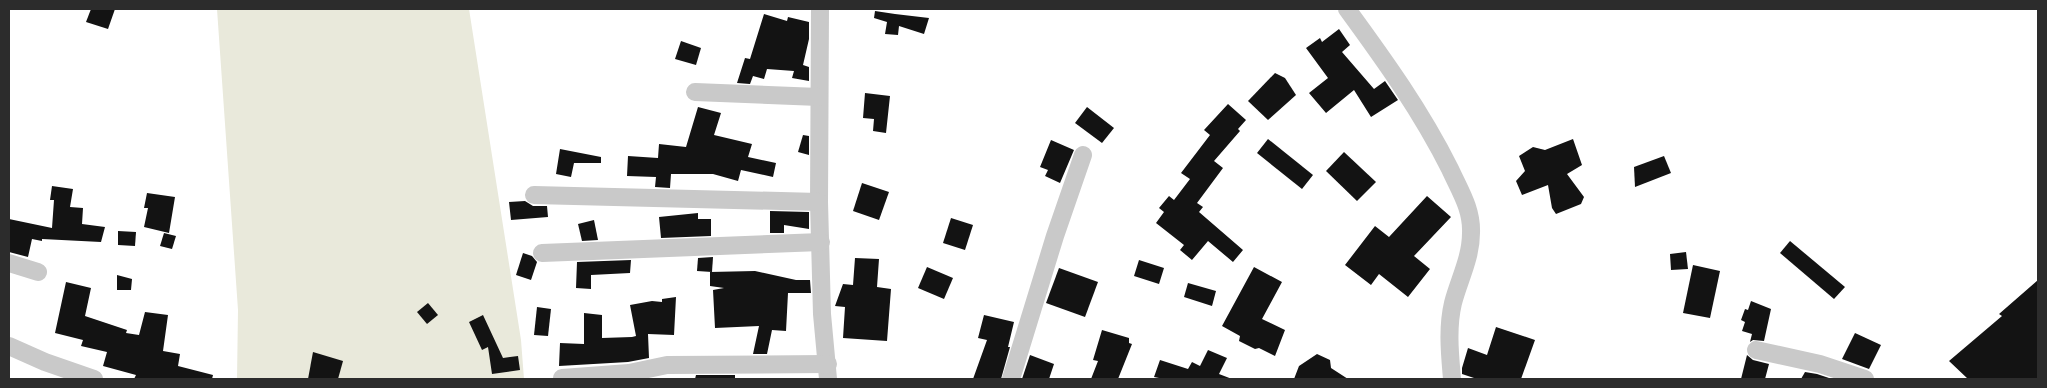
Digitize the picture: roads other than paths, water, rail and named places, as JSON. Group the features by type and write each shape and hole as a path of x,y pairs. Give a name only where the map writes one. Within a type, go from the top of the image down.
{"street":[{"path":"562,378 629,373 667,365 828,372 822,314 819,202 820,9"},
{"path":"1347,9 1391,69 1430,129 1464,197 1471,217 1470,252 1453,305 1450,345 1452,379"},
{"path":"695,92 819,97"},
{"path":"1011,379 1055,236 1083,155"},
{"path":"534,195 819,202"},
{"path":"542,253 821,242"},
{"path":"9,262 38,272"},
{"path":"9,346 45,362 94,379"},
{"path":"1756,350 1820,364 1865,379"}]}
